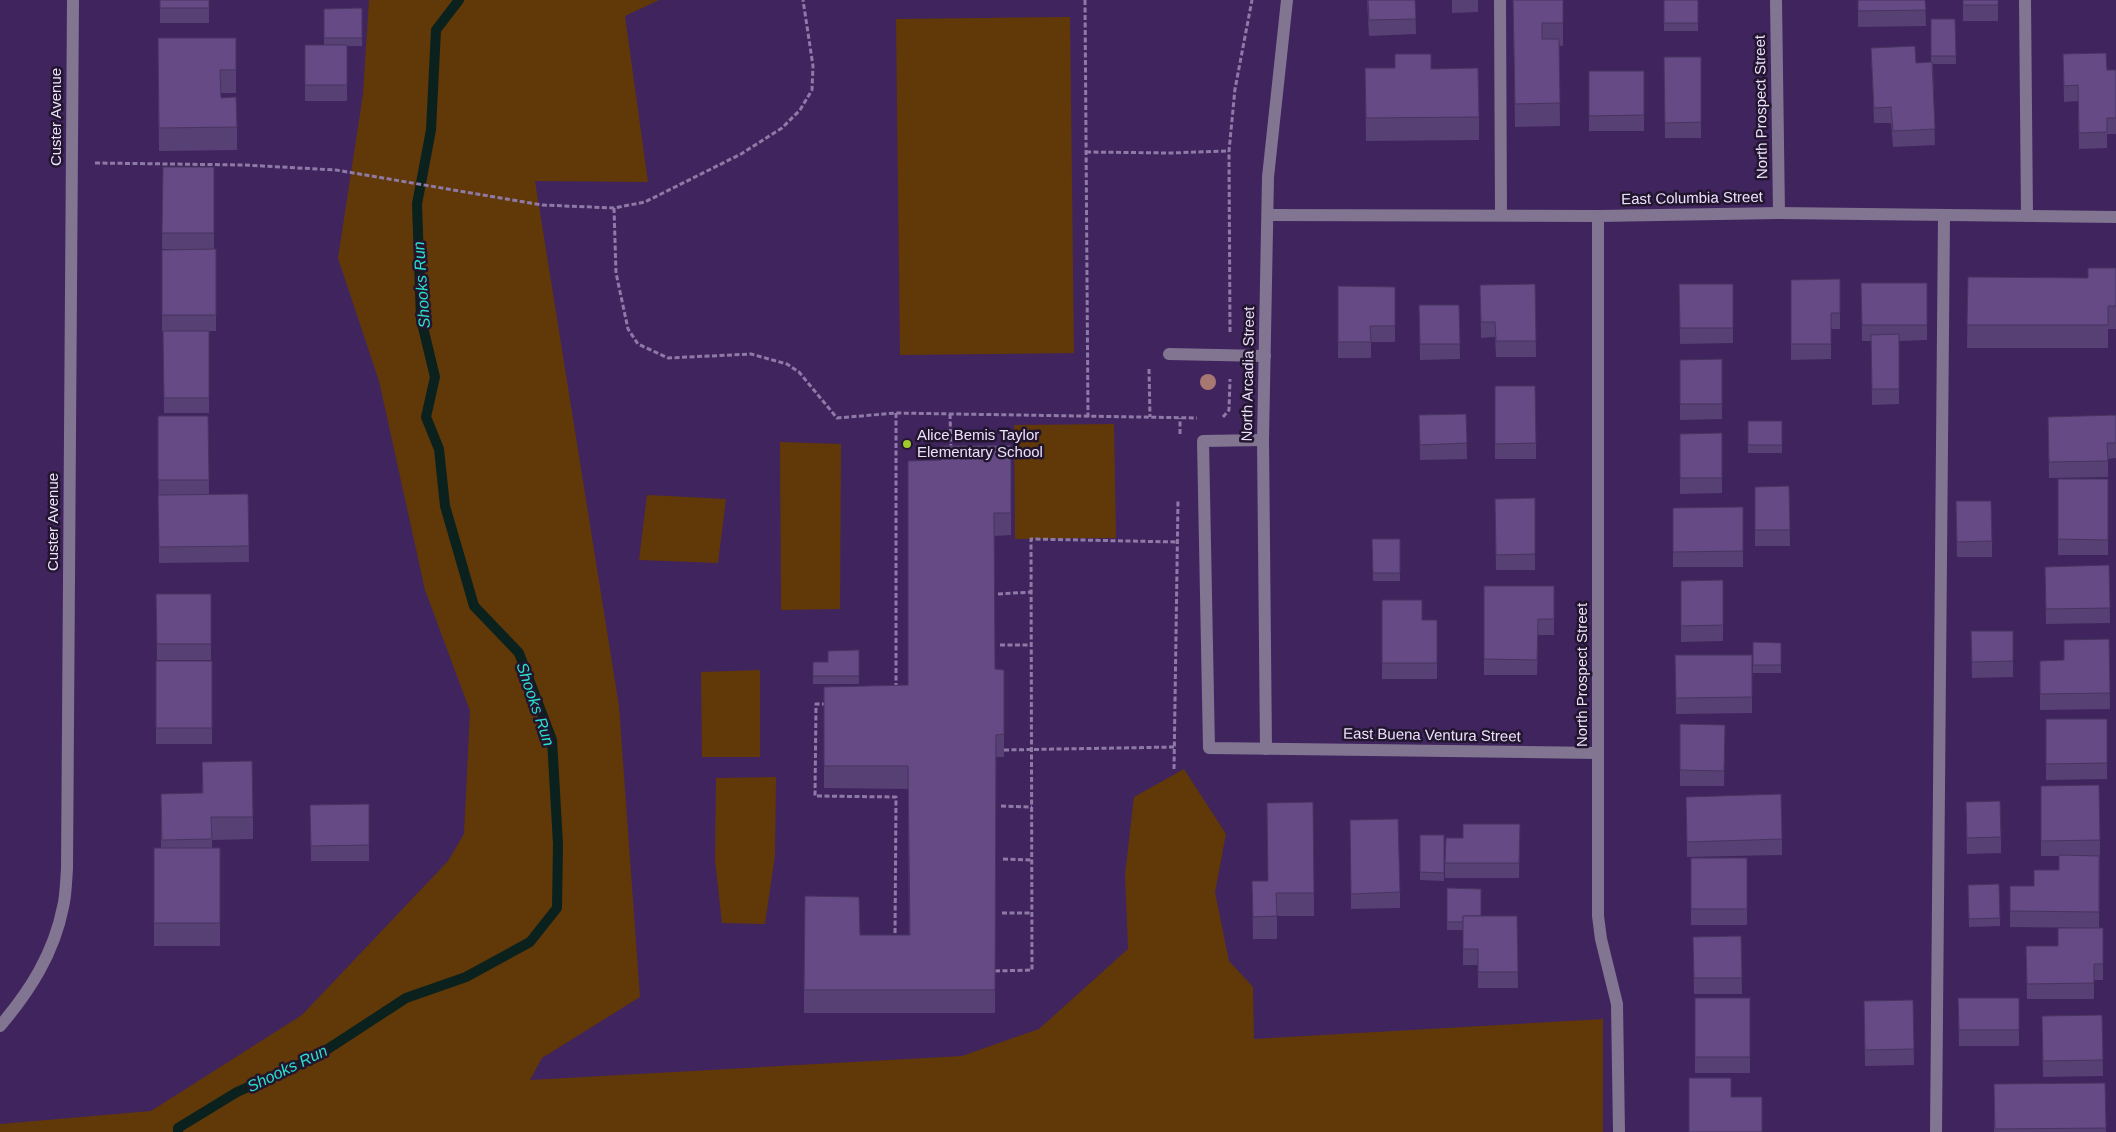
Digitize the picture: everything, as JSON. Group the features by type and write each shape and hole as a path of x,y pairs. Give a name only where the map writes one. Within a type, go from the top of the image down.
{"street":[{"name":"Custer Avenue","path":"0,1026 37,978 54,943 63,907 67,869 73,0"},
{"name":"North Arcadia Street","path":"1266,749 1263,440 1269,164 1287,0"},
{"path":"1500,0 1501,215"},
{"name":"North Prospect Street","path":"1776,0 1778,213"},
{"path":"2025,0 2027,216"},
{"name":"East Columbia Street","path":"1268,215 1598,216 1778,213 2116,218"},
{"name":"North Prospect Street","path":"1598,216 1598,916 1600,939 1617,1004 1619,1132"},
{"path":"1936,1132 1944,216"},
{"path":"1169,354 1265,356"},
{"name":"East Buena Ventura Street","path":"1263,440 1203,441 1209,748 1598,753"}],"path":[{"path":"71,163 244,165 336,170 542,205 614,208 645,202 742,154 782,128 800,110 812,90 813,66 803,0"},
{"path":"1085,0 1088,417"},
{"path":"1213,418 1222,418 1229,410 1229,151 1235,89 1252,0"},
{"path":"1086,152 1170,153 1229,151"},
{"path":"614,208 616,274 628,328 638,344 668,358 752,354 771,358 787,364 799,372 837,418 896,413 1204,418"},
{"path":"1149,369 1150,417"},
{"path":"896,413 896,693"},
{"path":"950,414 951,451"},
{"path":"1180,418 1180,437"},
{"path":"1174,769 1178,494"},
{"path":"995,971 1032,970 1031,539 1178,542"},
{"path":"998,594 1032,592"},
{"path":"1000,645 1032,645"},
{"path":"836,704 816,704 814,796 896,797 895,940"},
{"path":"1004,750 1175,747"},
{"path":"1001,806 1032,807"},
{"path":"1004,860 1032,860"},
{"path":"1002,913 1032,913"}],"shaded area":[{"path":"369,0 659,0 625,16 648,182 535,181 619,706 640,997 542,1058 530,1080 962,1056 1039,1029 1128,949 1125,874 1134,797 1184,769 1226,834 1215,892 1229,961 1253,987 1254,1039 1603,1019 1603,1132 0,1132 0,1124 151,1111 302,1015 448,861 464,834 470,711 425,590 379,381 338,258 363,94"},
{"path":"1070,17 1074,353 900,355 896,19"},
{"path":"1114,424 1116,538 1015,539 1014,425"},
{"path":"780,442 841,444 840,609 781,610"},
{"path":"647,495 726,499 718,563 639,560"},
{"path":"760,670 760,757 702,757 701,672"},
{"path":"776,777 775,855 765,924 722,923 715,860 716,778"}],"building":[{"path":"160,0 209,0 209,8 160,8"},
{"path":"1368,0 1415,0 1416,19 1369,20"},
{"path":"1513,0 1563,0 1563,23 1542,23 1542,39 1559,39 1560,103 1515,104"},
{"path":"1664,0 1698,0 1698,23 1664,23"},
{"path":"1858,0 1925,0 1926,10 1858,11"},
{"path":"1963,0 1998,0 1998,5 1963,5"},
{"path":"362,8 362,38 324,38 324,9"},
{"path":"1931,19 1955,19 1956,56 1931,56"},
{"path":"158,38 236,38 236,70 220,70 221,98 236,97 237,127 159,128"},
{"path":"305,45 347,45 347,85 305,85"},
{"path":"1915,46 1916,63 1932,62 1935,129 1893,131 1891,107 1874,108 1871,48"},
{"path":"2106,53 2107,70 2116,70 2116,118 2107,118 2107,132 2079,133 2078,85 2064,86 2063,54"},
{"path":"1395,54 1431,54 1431,69 1478,68 1479,117 1366,118 1365,68 1395,68"},
{"path":"1664,57 1701,57 1701,122 1665,123"},
{"path":"1589,71 1644,71 1644,115 1589,116"},
{"path":"163,167 214,167 214,233 162,233"},
{"path":"216,249 216,315 162,315 162,250"},
{"path":"2088,268 2116,268 2116,306 2108,306 2108,325 1967,325 1968,277 2088,278"},
{"path":"1840,279 1840,313 1831,313 1831,344 1791,344 1791,280"},
{"path":"1861,283 1927,283 1927,325 1862,325"},
{"path":"1535,284 1536,341 1496,341 1495,322 1481,322 1480,285"},
{"path":"1679,284 1733,284 1733,328 1680,328"},
{"path":"1338,286 1395,287 1395,326 1370,326 1371,342 1338,342"},
{"path":"1419,305 1459,305 1460,344 1420,344"},
{"path":"163,331 209,331 209,398 164,398"},
{"path":"1899,334 1899,389 1872,389 1871,335"},
{"path":"1722,359 1722,404 1680,404 1680,360"},
{"path":"1495,386 1535,386 1536,443 1495,444"},
{"path":"1466,414 1467,443 1420,445 1419,415"},
{"path":"2116,415 2116,443 2107,443 2108,461 2049,462 2048,417"},
{"path":"158,416 208,416 209,480 158,480"},
{"path":"1748,421 1782,421 1782,445 1748,445"},
{"path":"1722,433 1722,478 1680,478 1680,434"},
{"path":"1011,445 1011,513 994,513 995,669 1004,670 1004,734 996,735 995,990 804,990 805,896 859,897 860,935 910,935 908,766 824,766 824,687 908,685 908,461 941,460 940,446"},
{"path":"2058,479 2108,479 2108,540 2058,539"},
{"path":"1789,486 1790,530 1755,530 1755,487"},
{"path":"248,494 249,546 159,547 158,495"},
{"path":"1535,498 1535,554 1496,555 1495,499"},
{"path":"1956,501 1991,501 1992,541 1957,542"},
{"path":"1743,507 1743,551 1673,552 1673,508"},
{"path":"1372,539 1400,539 1400,573 1373,573"},
{"path":"2109,565 2110,608 2046,609 2045,567"},
{"path":"1723,580 1723,625 1681,626 1681,581"},
{"path":"1484,586 1554,586 1554,619 1538,619 1537,660 1484,659"},
{"path":"156,594 211,594 211,644 157,644"},
{"path":"1382,600 1422,600 1422,620 1437,620 1437,663 1382,663"},
{"path":"1971,631 2013,631 2013,661 1972,662"},
{"path":"2109,639 2110,693 2040,694 2040,661 2064,660 2064,640"},
{"path":"1753,642 1781,643 1781,665 1753,665"},
{"path":"859,650 859,676 813,676 813,662 828,662 828,651"},
{"path":"1675,655 1752,655 1752,697 1676,698"},
{"path":"156,661 212,661 212,728 156,728"},
{"path":"2046,719 2107,719 2107,763 2046,764"},
{"path":"1680,724 1725,725 1724,771 1680,770"},
{"path":"252,761 253,817 211,817 212,839 162,840 161,794 203,793 202,762"},
{"path":"2099,785 2100,840 2041,841 2041,786"},
{"path":"1781,794 1782,839 1687,842 1686,797"},
{"path":"2000,801 2001,837 1967,838 1966,802"},
{"path":"1313,802 1314,893 1276,893 1277,916 1253,917 1252,881 1268,881 1267,803"},
{"path":"369,804 369,845 311,846 310,805"},
{"path":"1398,819 1400,892 1351,894 1350,820"},
{"path":"1463,824 1520,824 1519,863 1445,863 1446,838 1463,838"},
{"path":"1420,835 1444,835 1444,873 1420,872"},
{"path":"154,848 220,848 220,923 154,923"},
{"path":"2059,855 2099,856 2099,912 2010,911 2010,886 2034,886 2034,870 2059,870"},
{"path":"1691,858 1747,858 1747,909 1691,909"},
{"path":"1999,884 2000,918 1969,919 1968,885"},
{"path":"1447,888 1481,889 1481,916 1463,916 1463,922 1447,922"},
{"path":"1463,916 1517,916 1518,972 1478,972 1478,949 1463,949"},
{"path":"2058,928 2103,928 2103,964 2094,964 2094,983 2027,984 2026,946 2058,946"},
{"path":"1741,936 1742,978 1694,978 1693,937"},
{"path":"1695,998 1750,998 1750,1057 1695,1057"},
{"path":"1958,998 2019,998 2019,1030 1959,1030"},
{"path":"1913,1000 1914,1049 1865,1050 1864,1001"},
{"path":"2102,1015 2103,1060 2043,1061 2042,1016"},
{"path":"1689,1078 1731,1078 1731,1097 1762,1097 1762,1132 1689,1132"},
{"path":"2105,1083 2106,1128 1995,1129 1994,1084"}],"waterway":[{"name":"Shooks Run","path":"178,1132 178,1128 237,1092 314,1058 406,998 466,977 530,942 557,908 558,844 552,740 519,653 474,606 445,506 439,449 426,417 435,377 421,319 417,204 431,130 436,30 459,0"}],"place":[{"name":"Alice Bemis Taylor Elementary School","path":"907,444"}]}
